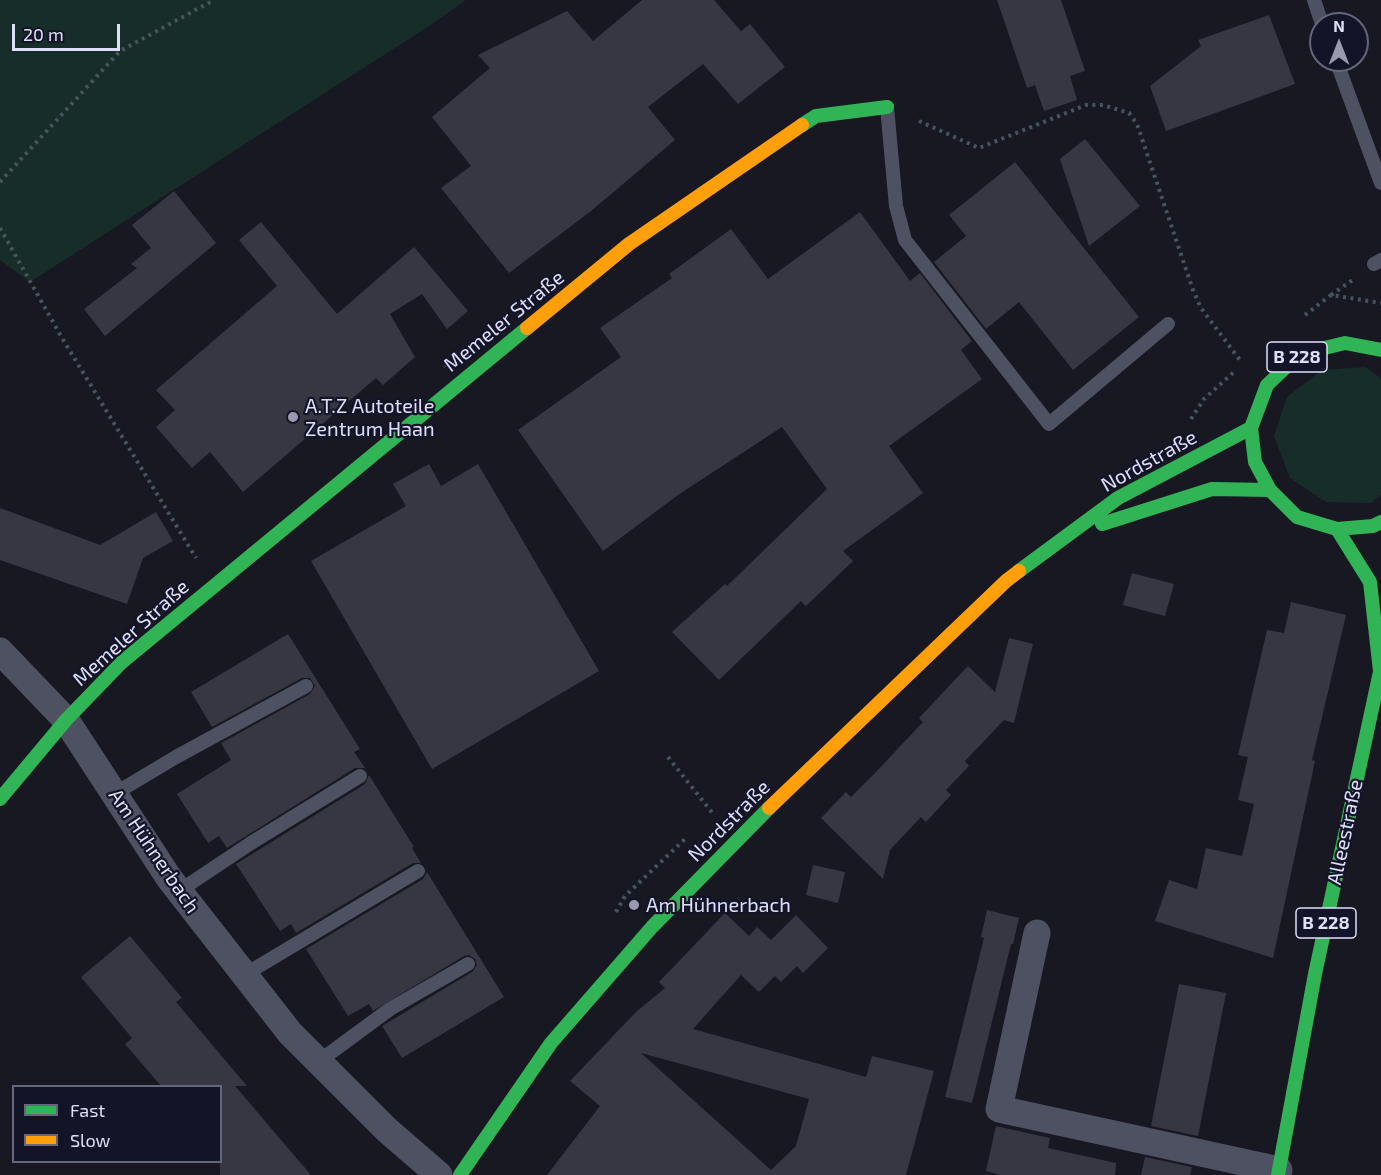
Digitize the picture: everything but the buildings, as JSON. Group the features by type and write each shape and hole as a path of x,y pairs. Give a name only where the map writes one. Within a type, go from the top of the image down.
{"street":[{"name":"Memeler Straße","path":"0,799 66,720 122,662 629,244 816,116 887,107"},
{"name":"B 228","path":"1381,350 1345,343 1300,354 1267,385 1251,428 1255,462 1270,490 1297,517 1337,529 1373,526 1381,522"},
{"name":"Nordstraße","path":"460,1175 550,1043 652,927 793,783 1006,580 1118,498 1251,428"},
{"name":"Nordstraße","path":"1068,534 1212,489 1270,490"},
{"name":"Alleestraße","path":"1037,933 999,1109 1278,1173 1315,974 1380,669 1370,582 1337,529"},
{"name":"Am Hühnerbach","path":"0,651 66,720 178,891 290,1033 387,1130 439,1175"}],"lane":[{"path":"1340,72 1381,183"},
{"path":"887,107 896,206 905,240 1049,424 1168,324"},
{"path":"114,794 176,757 306,686"},
{"path":"178,891 250,843 360,776"},
{"path":"244,975 418,871"},
{"path":"318,1062 390,1009 468,964"}],"path":[{"path":"0,182 120,51 214,0"},
{"path":"887,107 979,148 1086,105 1103,105 1129,113 1137,124 1201,308 1243,364"},
{"path":"0,228 62,338 213,586"},
{"path":"668,757 716,818"}],"green space":[{"path":"0,0 466,0 30,282 0,260"},
{"path":"1365,367 1381,378 1381,495 1371,503 1326,502 1290,478 1274,436 1287,397 1322,370"}],"traffic: fast":[{"path":"802,125 816,116 887,107"},
{"path":"0,799 66,720 122,662 527,328"},
{"path":"1381,350 1345,343 1300,354 1267,385 1251,428 1255,462 1270,490 1297,517 1337,529 1373,526 1381,522"},
{"path":"1019,571 1118,498 1251,428"},
{"path":"1102,524 1212,489 1270,490"},
{"path":"1337,529 1370,582 1380,671"},
{"path":"1278,1175 1315,974 1381,667"},
{"path":"460,1175 551,1043 652,927 769,808"}],"traffic: slow":[{"path":"527,328 629,244 802,125"},
{"path":"769,808 1019,571"}],"place":[{"name":"A.T.Z Autoteile Zentrum Haan","path":"293,417"},
{"name":"Am Hühnerbach","path":"634,905"}]}
